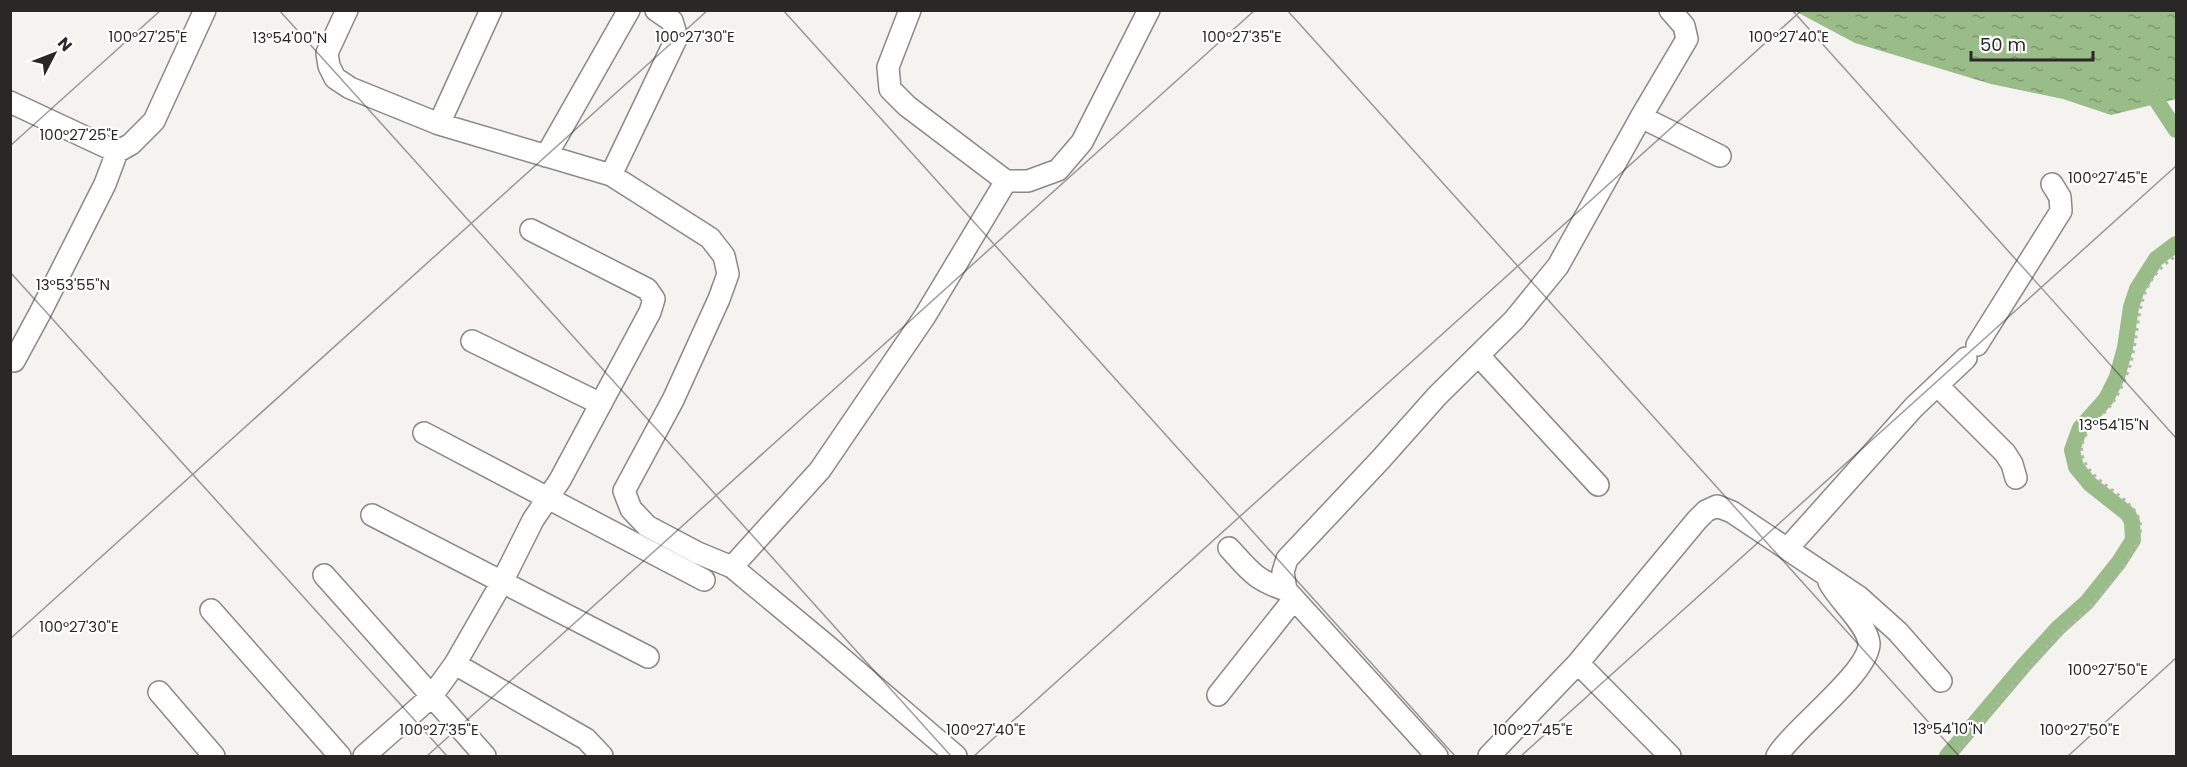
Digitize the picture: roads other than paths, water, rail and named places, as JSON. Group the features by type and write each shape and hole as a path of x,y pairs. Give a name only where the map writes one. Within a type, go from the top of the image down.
{"street":[{"path":"14,361 105,184 117,152 131,144 154,121 205,10"},
{"path":"347,10 327,53 329,66 335,78 350,88 439,124 598,169 710,238 724,256 728,274 673,400 624,491 631,509 647,526 698,553 732,567 957,756"},
{"path":"439,124 491,10"},
{"path":"546,156 629,10"},
{"path":"611,175 677,37 672,21 656,10"},
{"path":"910,10 888,67 890,88 907,106 1006,181 1028,181 1058,170 1082,142 1149,10"},
{"path":"1290,594 1283,572 1287,559 1295,549 1381,459 1437,396 1514,320 1558,266 1687,39 1684,26 1670,10"},
{"path":"10,102 117,152"},
{"path":"1641,117 1720,156"},
{"path":"732,567 820,470 925,316 1006,181"},
{"path":"1787,549 1914,407 1971,352 2061,211 2060,197 2052,184"},
{"path":"364,756 430,697 455,664 502,582 533,520 560,480 650,312 654,299 647,289 531,230"},
{"path":"472,341 601,404"},
{"path":"1479,356 1598,485"},
{"path":"1937,385 2005,453 2012,464 2016,478"},
{"path":"424,433 704,580"},
{"path":"1489,756 1578,663 1706,511 1717,506 1732,512 1859,597 1898,632 1941,681"},
{"path":"372,515 648,657"},
{"path":"1229,548 1255,577 1290,594 1437,756"},
{"path":"324,575 430,697 485,756"},
{"path":"1777,756 1852,676 1867,653 1869,642 1864,629 1835,593 1827,576"},
{"path":"1218,694 1290,594"},
{"path":"211,610 340,756"},
{"path":"1578,663 1670,756"},
{"path":"455,664 586,739 602,756"},
{"path":"159,692 214,756"}],"water":[{"path":"1795,11 2176,11 2176,99 2111,115 2063,99 1991,84 1855,43"}],"waterway":[{"path":"2147,86 2176,130"},
{"path":"1947,756 2025,664 2058,628 2087,602 2119,562 2133,540 2132,522 2128,514 2090,484 2076,467 2072,450 2080,428 2106,399 2117,377 2125,348 2131,307 2137,289 2156,259 2176,244"}]}
